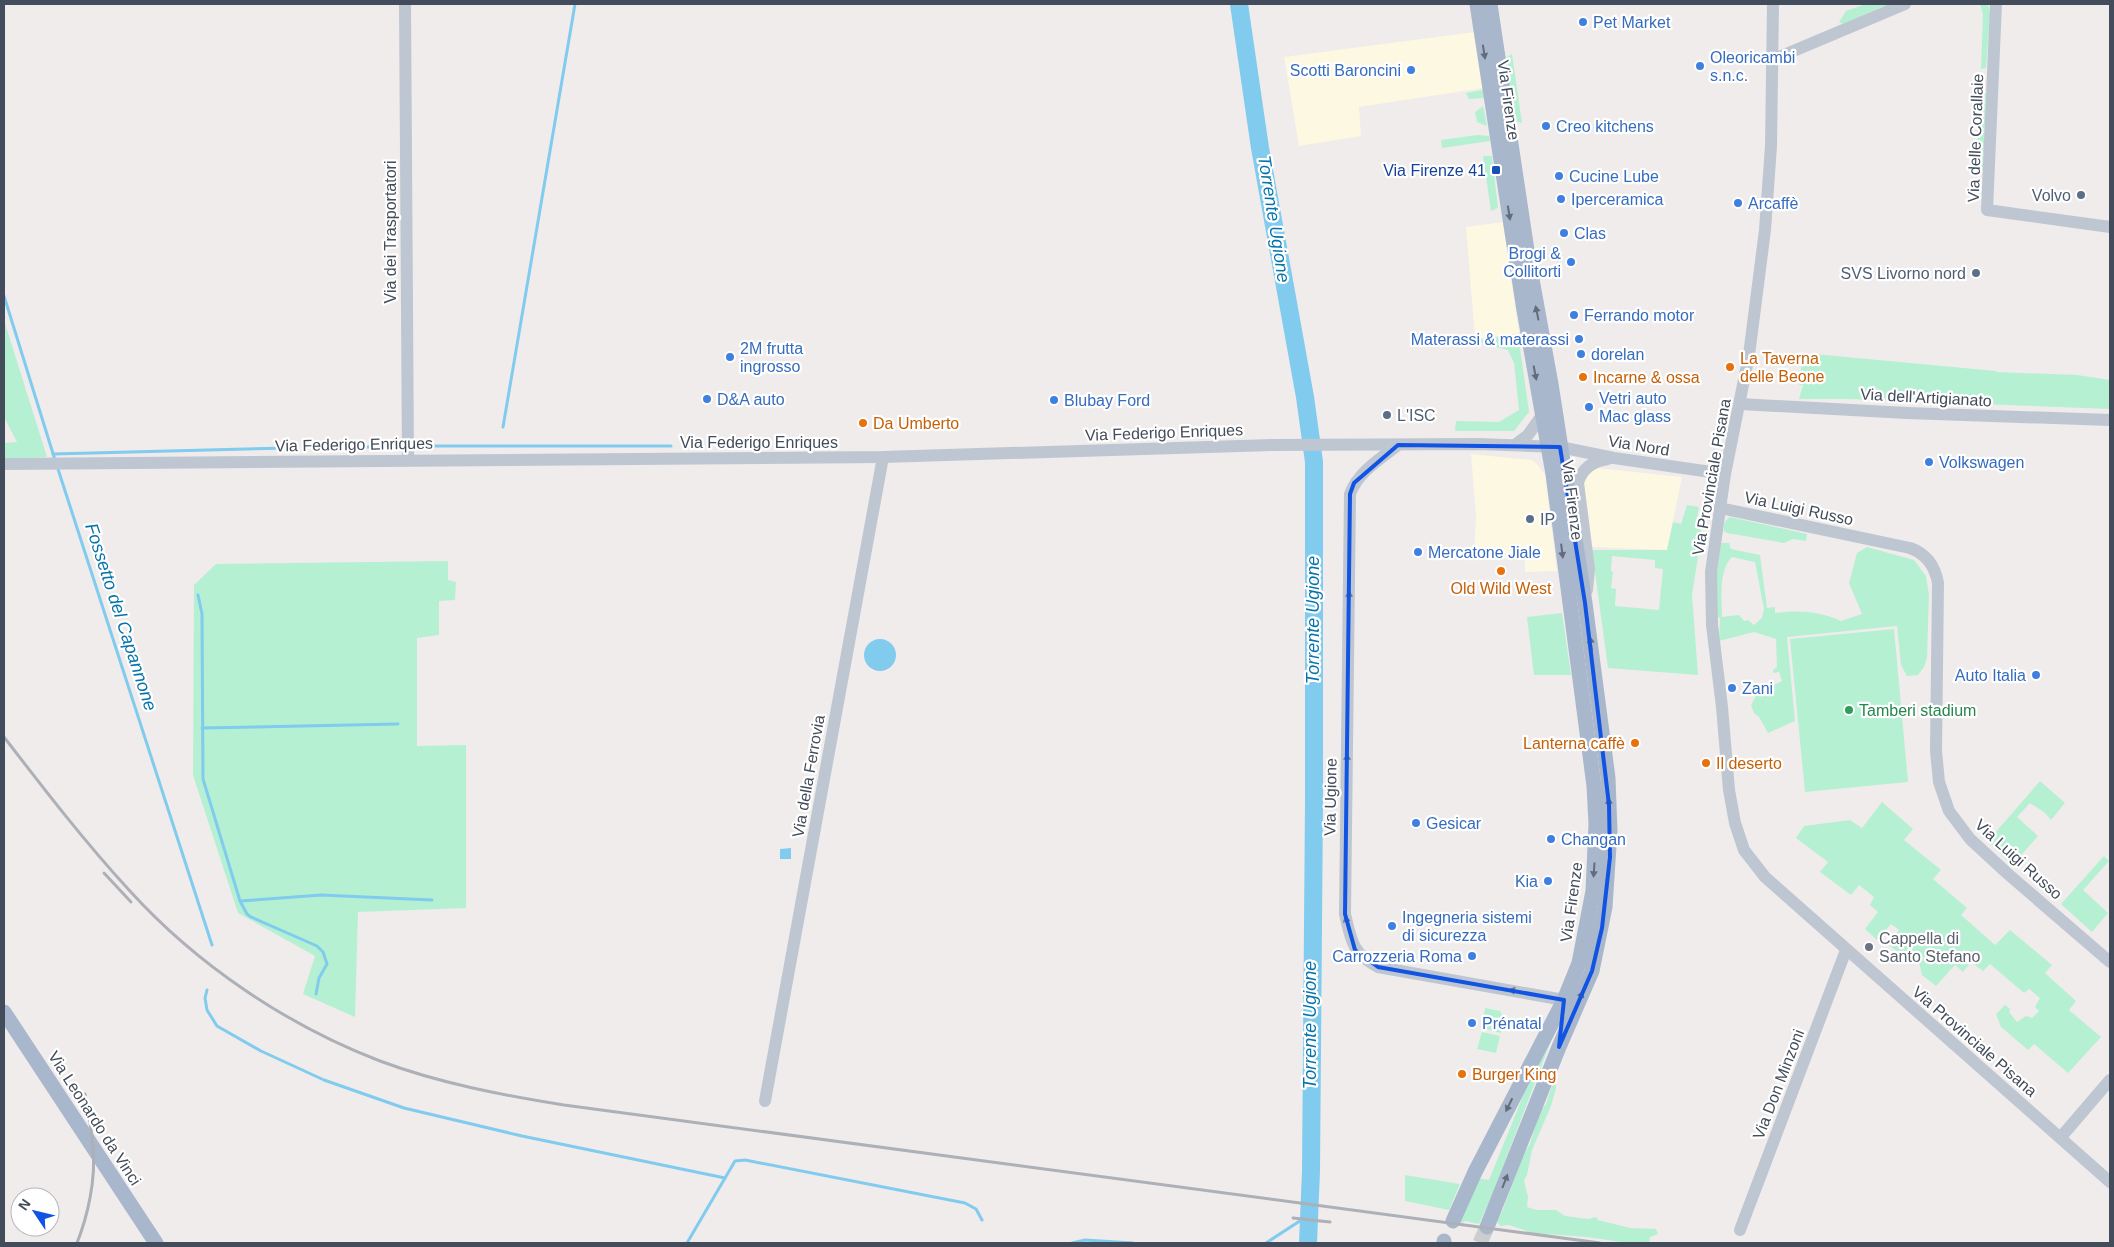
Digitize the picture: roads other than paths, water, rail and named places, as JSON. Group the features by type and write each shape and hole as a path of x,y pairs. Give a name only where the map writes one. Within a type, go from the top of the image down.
{"main road":[{"name":"Via Firenze","path":"1477,4 1524,310 1543,414 1554,447 1586,603 1608,778 1610,858 1602,928 1592,970 1487,1226"},
{"name":"Via Firenze","path":"1453,1221 1475,1172 1564,1000 1579,963 1590,911 1596,824 1594,786 1554,447 1528,256 1490,4"},
{"name":"Via Leonardo da Vinci","path":"4,1012 156,1243"}],"street":[{"name":"Via dei Trasportatori","path":"405,4 408,460"},
{"name":"Via Provinciale Pisana","path":"1773,4 1768,206 1752,333 1740,404 1725,474 1711,572 1712,626 1722,707 1729,790 1735,822 1744,850 1766,877 1846,950 2110,1182"},
{"path":"1772,60 1905,4"},
{"name":"Via delle Corallaie","path":"1996,4 1987,210 2110,227"},
{"name":"Via dell'Artigianato","path":"1740,404 1907,413 2110,420"},
{"path":"1515,445 1528,435 1543,414"},
{"name":"Via Federigo Enriques","path":"4,464 883,457 1350,444 1554,447"},
{"name":"Via Ugione","path":"1398,445 1362,474 1354,483 1350,494 1345,914 1352,942 1360,956 1378,967 1564,1000"},
{"name":"Via Nord","path":"1554,447 1614,458 1725,474"},
{"name":"Via della Ferrovia","path":"765,1101 883,457"},
{"name":"Via Firenze","path":"1586,603 1589,569 1578,483 1581,474 1588,467 1602,460 1614,458"},
{"name":"Via Luigi Russo","path":"1720,508 1910,548 1922,553 1927,558 1934,569 1938,583 1936,751 1939,782 1949,811 1970,839 2110,962"},
{"name":"Via Don Minzoni","path":"1740,1230 1846,950"},
{"name":"Via Firenze","path":"1559,1047 1564,1000"},
{"path":"2061,1137 2110,1080"}],"water":[{"path":"880,639 886,640 891,644 895,649 895,661 891,666 886,670 880,671 874,670 869,666 865,661 864,655 865,649 869,644 874,640"},
{"path":"791,848 791,859 780,859 780,849"}],"waterway":[{"path":"503,427 575,4"},
{"name":"Torrente Ugione","path":"1239,4 1260,148 1305,397 1314,462 1314,802 1311,1171 1308,1243"},
{"name":"Fossetto del Capannone","path":"4,296 55,460"},
{"path":"425,446 671,446"},
{"path":"325,447 397,447"},
{"path":"53,454 288,448"},
{"name":"Fossetto del Capannone","path":"57,466 212,945"},
{"path":"198,595 202,614 203,779 240,901 247,914 317,946 323,952 327,964 319,978 316,994"},
{"path":"202,728 398,724"},
{"path":"241,901 321,895 432,900"},
{"path":"207,990 205,998 207,1010 217,1026 261,1051 324,1080 404,1108 522,1136 725,1178"},
{"path":"687,1243 735,1161 745,1160 965,1203 976,1209 982,1220"},
{"path":"1266,1243 1309,1215"},
{"path":"1072,1243 1085,1240 1133,1243"}],"tunnel":[{"path":"1480,1243 1487,1227"}],"railway":[{"path":"4,737 96,853 155,917 183,943 244,990 277,1011 345,1046 402,1069 470,1088 564,1105 1600,1243"},
{"path":"104,873 131,902"},
{"path":"77,1243 88,1209 94,1160 85,1094"},
{"path":"1293,1218 1330,1222"}],"place":[{"name":"Pet Market","path":"1583,22"},
{"name":"Oleoricambi s.n.c.","path":"1700,66"},
{"name":"Scotti Baroncini","path":"1411,70"},
{"name":"Creo kitchens","path":"1546,126"},
{"name":"Via Firenze 41","path":"1496,170"},
{"name":"Cucine Lube","path":"1559,176"},
{"name":"Volvo","path":"2081,195"},
{"name":"Iperceramica","path":"1561,199"},
{"name":"Arcaffè","path":"1738,203"},
{"name":"Clas","path":"1564,233"},
{"name":"Brogi & Collitorti","path":"1571,262"},
{"name":"SVS Livorno nord","path":"1976,273"},
{"name":"Ferrando motor","path":"1574,315"},
{"name":"Materassi & materassi","path":"1579,339"},
{"name":"dorelan","path":"1581,354"},
{"name":"2M frutta ingrosso","path":"730,357"},
{"name":"La Taverna delle Beone","path":"1730,367"},
{"name":"Incarne & ossa","path":"1583,377"},
{"name":"D&A auto","path":"707,399"},
{"name":"Blubay Ford","path":"1054,400"},
{"name":"Vetri auto Mac glass","path":"1589,407"},
{"name":"L'ISC","path":"1387,415"},
{"name":"Da Umberto","path":"863,423"},
{"name":"Volkswagen","path":"1929,462"},
{"name":"IP","path":"1530,519"},
{"name":"Mercatone Jiale","path":"1418,552"},
{"name":"Old Wild West","path":"1501,571"},
{"name":"Auto Italia","path":"2036,675"},
{"name":"Zani","path":"1732,688"},
{"name":"Tamberi stadium","path":"1849,710"},
{"name":"Lanterna caffè","path":"1635,743"},
{"name":"Il deserto","path":"1706,763"},
{"name":"Gesicar","path":"1416,823"},
{"name":"Changan","path":"1551,839"},
{"name":"Kia","path":"1548,881"},
{"name":"Ingegneria sistemi di sicurezza","path":"1392,926"},
{"name":"Cappella di Santo Stefano","path":"1869,947"},
{"name":"Carrozzeria Roma","path":"1472,956"},
{"name":"Prénatal","path":"1472,1023"},
{"name":"Burger King","path":"1462,1074"}]}
